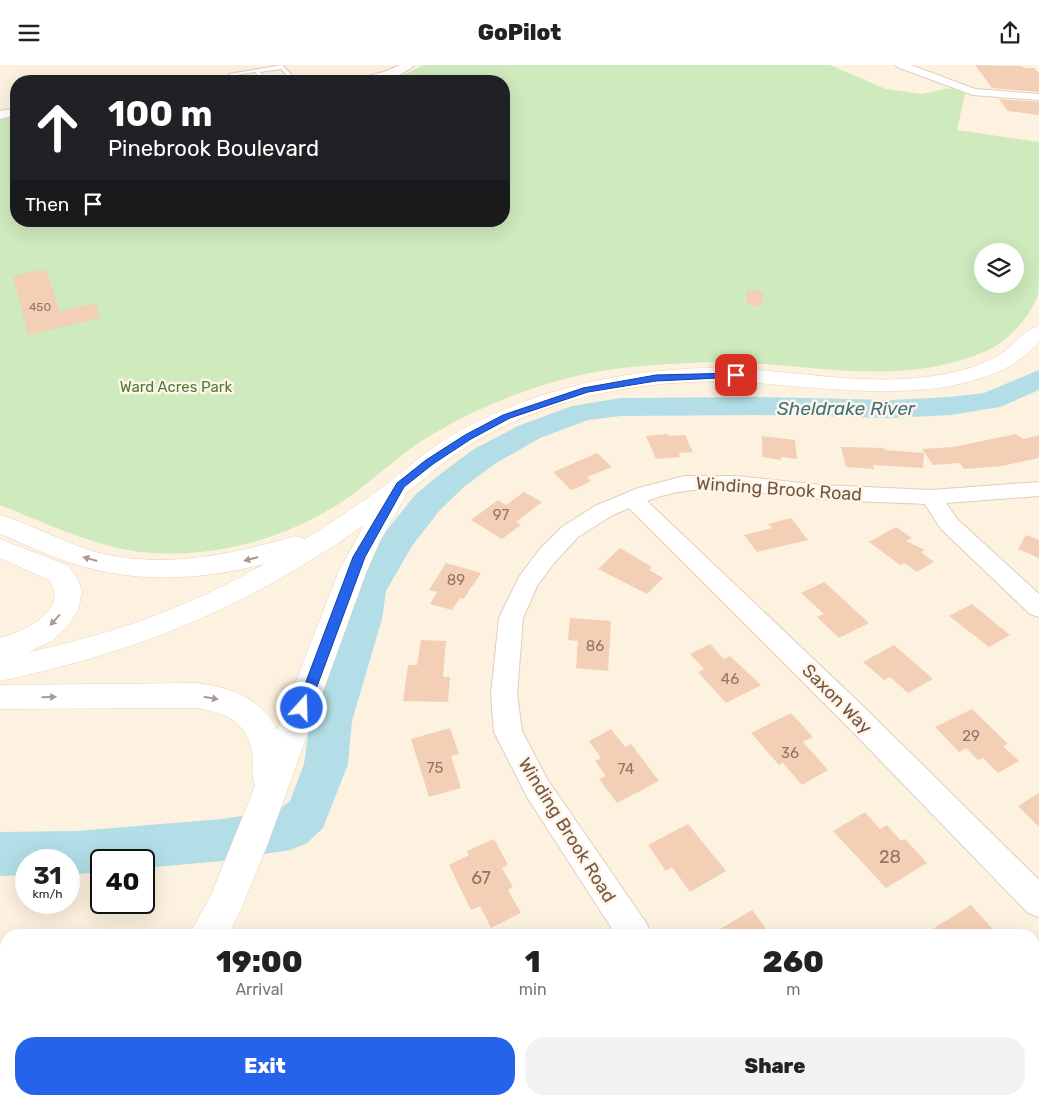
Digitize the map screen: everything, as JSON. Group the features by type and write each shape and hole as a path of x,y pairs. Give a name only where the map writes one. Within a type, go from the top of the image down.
{"street":[{"path":"384,75 410,65"},
{"path":"901,65 973,92 1039,97"},
{"path":"0,669 76,653 154,629 247,586 331,534 447,450 488,425 531,407 587,390 656,378 701,375 772,377 852,385 927,382 979,372 1012,356 1027,346 1038,334"},
{"name":"Winding Brook Road","path":"631,929 536,789 508,732 504,695 512,618 527,583 547,556 570,531 603,511 646,493 685,483 737,483 820,492 931,497 1039,489"},
{"path":"211,929 224,907 249,846 359,557 400,485"},
{"path":"931,497 950,524 1039,608"},
{"name":"Saxon Way","path":"632,499 856,717 1039,902"},
{"path":"0,524 76,555 97,561 136,567 170,569 225,565 331,534"},
{"path":"0,547 59,573 66,580 69,596 59,617 48,628 34,638 0,649"},
{"path":"0,697 194,696 214,698 232,704 253,719 267,742 270,762 268,794"}],"lane":[{"path":"234,75 232,71 282,67 289,75"},
{"path":"256,70 260,75"}],"green space":[{"name":"Ward Acres Park","path":"423,65 830,65 886,89 922,94 949,88 965,93 957,130 1039,142 1038,295 1024,320 999,344 958,361 925,368 858,371 757,363 690,363 604,370 539,386 485,407 433,434 346,499 302,524 254,542 229,548 204,552 178,553 133,551 94,542 0,505 0,119 10,117 10,227 510,227 510,75 402,75"}],"building":[{"path":"975,65 1034,68 1039,73 1039,92 992,88"},
{"path":"999,99 1039,102 1039,115 1008,111"},
{"path":"46,269 60,311 96,303 100,318 28,335 13,276"},
{"path":"747,290 763,291 762,307 747,305"},
{"path":"668,434 669,436 685,435 693,452 679,453 680,457 656,459 646,436"},
{"path":"1016,434 1023,439 1039,435 1039,458 1002,466 964,469 960,463 933,465 922,449 953,447"},
{"path":"762,436 795,440 797,459 781,457 781,460 762,457"},
{"path":"841,447 884,448 885,450 924,453 923,468 873,465 874,469 846,467"},
{"path":"597,453 612,467 587,477 591,481 577,488 571,490 553,472"},
{"path":"524,492 542,502 516,522 521,525 502,539 471,520 498,500 506,505"},
{"path":"791,518 808,540 757,552 744,535 772,528 768,524"},
{"path":"896,527 912,538 906,541 925,550 921,552 934,562 917,572 904,563 900,565 869,542"},
{"path":"1026,535 1039,540 1039,558 1018,549"},
{"path":"620,548 652,567 649,570 663,578 647,594 598,569"},
{"path":"446,563 481,573 464,599 460,598 452,610 430,604 437,592 429,590"},
{"path":"824,582 869,623 839,638 817,617 824,614 801,593"},
{"path":"972,604 1010,635 989,647 949,616"},
{"path":"570,618 611,621 608,671 576,668 578,641 568,640"},
{"path":"421,640 446,641 443,677 450,677 448,702 403,701 408,665 417,665"},
{"path":"710,644 724,659 730,656 761,685 726,703 698,672 704,669 690,654"},
{"path":"894,645 933,679 908,693 890,677 884,680 863,662"},
{"path":"972,709 1008,744 1003,746 1019,761 998,773 983,758 978,760 966,748 959,752 935,727"},
{"path":"791,713 813,737 803,742 828,770 802,785 783,763 779,765 751,733"},
{"path":"450,728 459,754 451,756 461,788 429,797 411,739"},
{"path":"611,729 625,747 631,744 659,781 617,803 599,779 606,776 595,761 601,758 589,741"},
{"path":"1039,793 1039,827 1018,806"},
{"path":"865,812 880,829 887,825 901,841 905,839 927,863 886,888 833,831"},
{"path":"688,824 726,871 690,892 672,867 666,871 648,845"},
{"path":"494,839 508,865 502,868 513,887 508,890 521,913 491,928 480,906 471,910 449,865 469,855 467,851"},
{"path":"971,905 993,929 933,929"},
{"path":"752,910 766,929 720,929"}],"waterway":[{"name":"Sheldrake River","path":"0,854 76,853 222,840 290,829 307,814 326,764 331,721 363,619 368,591 398,539 428,502 454,479 485,456 529,432 582,412 621,407 757,406 891,409 950,406 990,401 1039,379"}],"route":[{"path":"302,708 352,573 367,541 400,485 429,462 488,425 558,398 610,385 656,378 736,375"}]}
